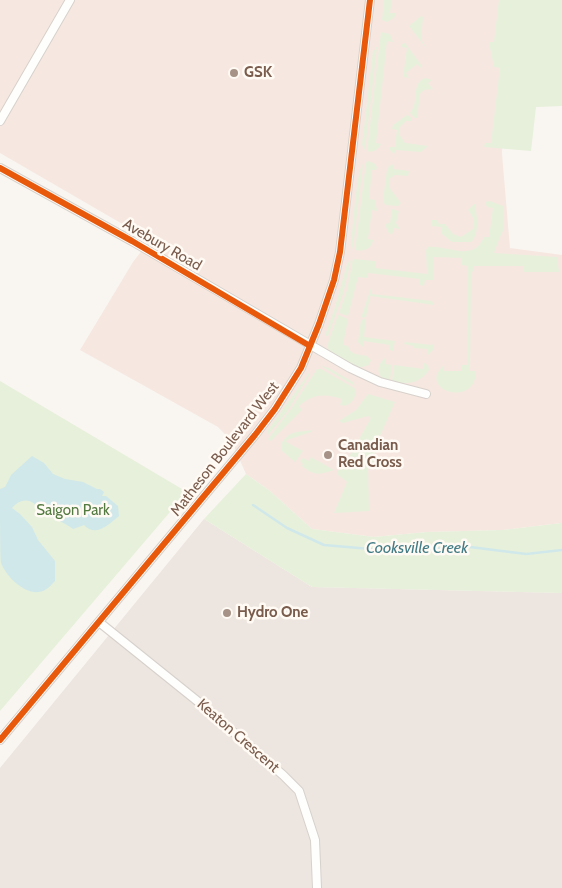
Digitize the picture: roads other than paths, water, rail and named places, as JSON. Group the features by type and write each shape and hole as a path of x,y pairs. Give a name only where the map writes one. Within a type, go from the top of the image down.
{"street":[{"path":"0,122 70,0"},
{"name":"Matheson Boulevard West","path":"0,739 187,518 275,409 301,368 327,302 340,252 370,0"},
{"name":"Avebury Road","path":"0,168 132,241 310,346 380,382 426,394"},
{"name":"Keaton Crescent","path":"99,622 201,704 284,775 298,791 315,840 317,888"}],"water":[{"path":"32,456 44,463 53,474 100,489 104,492 102,496 106,496 118,506 119,516 107,526 98,530 89,529 84,525 73,529 63,522 44,514 36,505 29,501 20,502 14,506 12,508 32,527 38,540 55,561 55,581 45,590 37,592 24,589 18,585 8,575 1,563 0,489 5,487 11,475"}],"waterway":[{"name":"Cooksville Creek","path":"253,505 287,528 324,545 382,550 434,549 462,546 526,554 562,550"}],"place":[{"name":"GSK","path":"234,73"},
{"name":"Canadian Red Cross","path":"328,455"},
{"name":"Hydro One","path":"227,613"}],"park label":[{"name":"Saigon Park","path":"73,511"}]}
